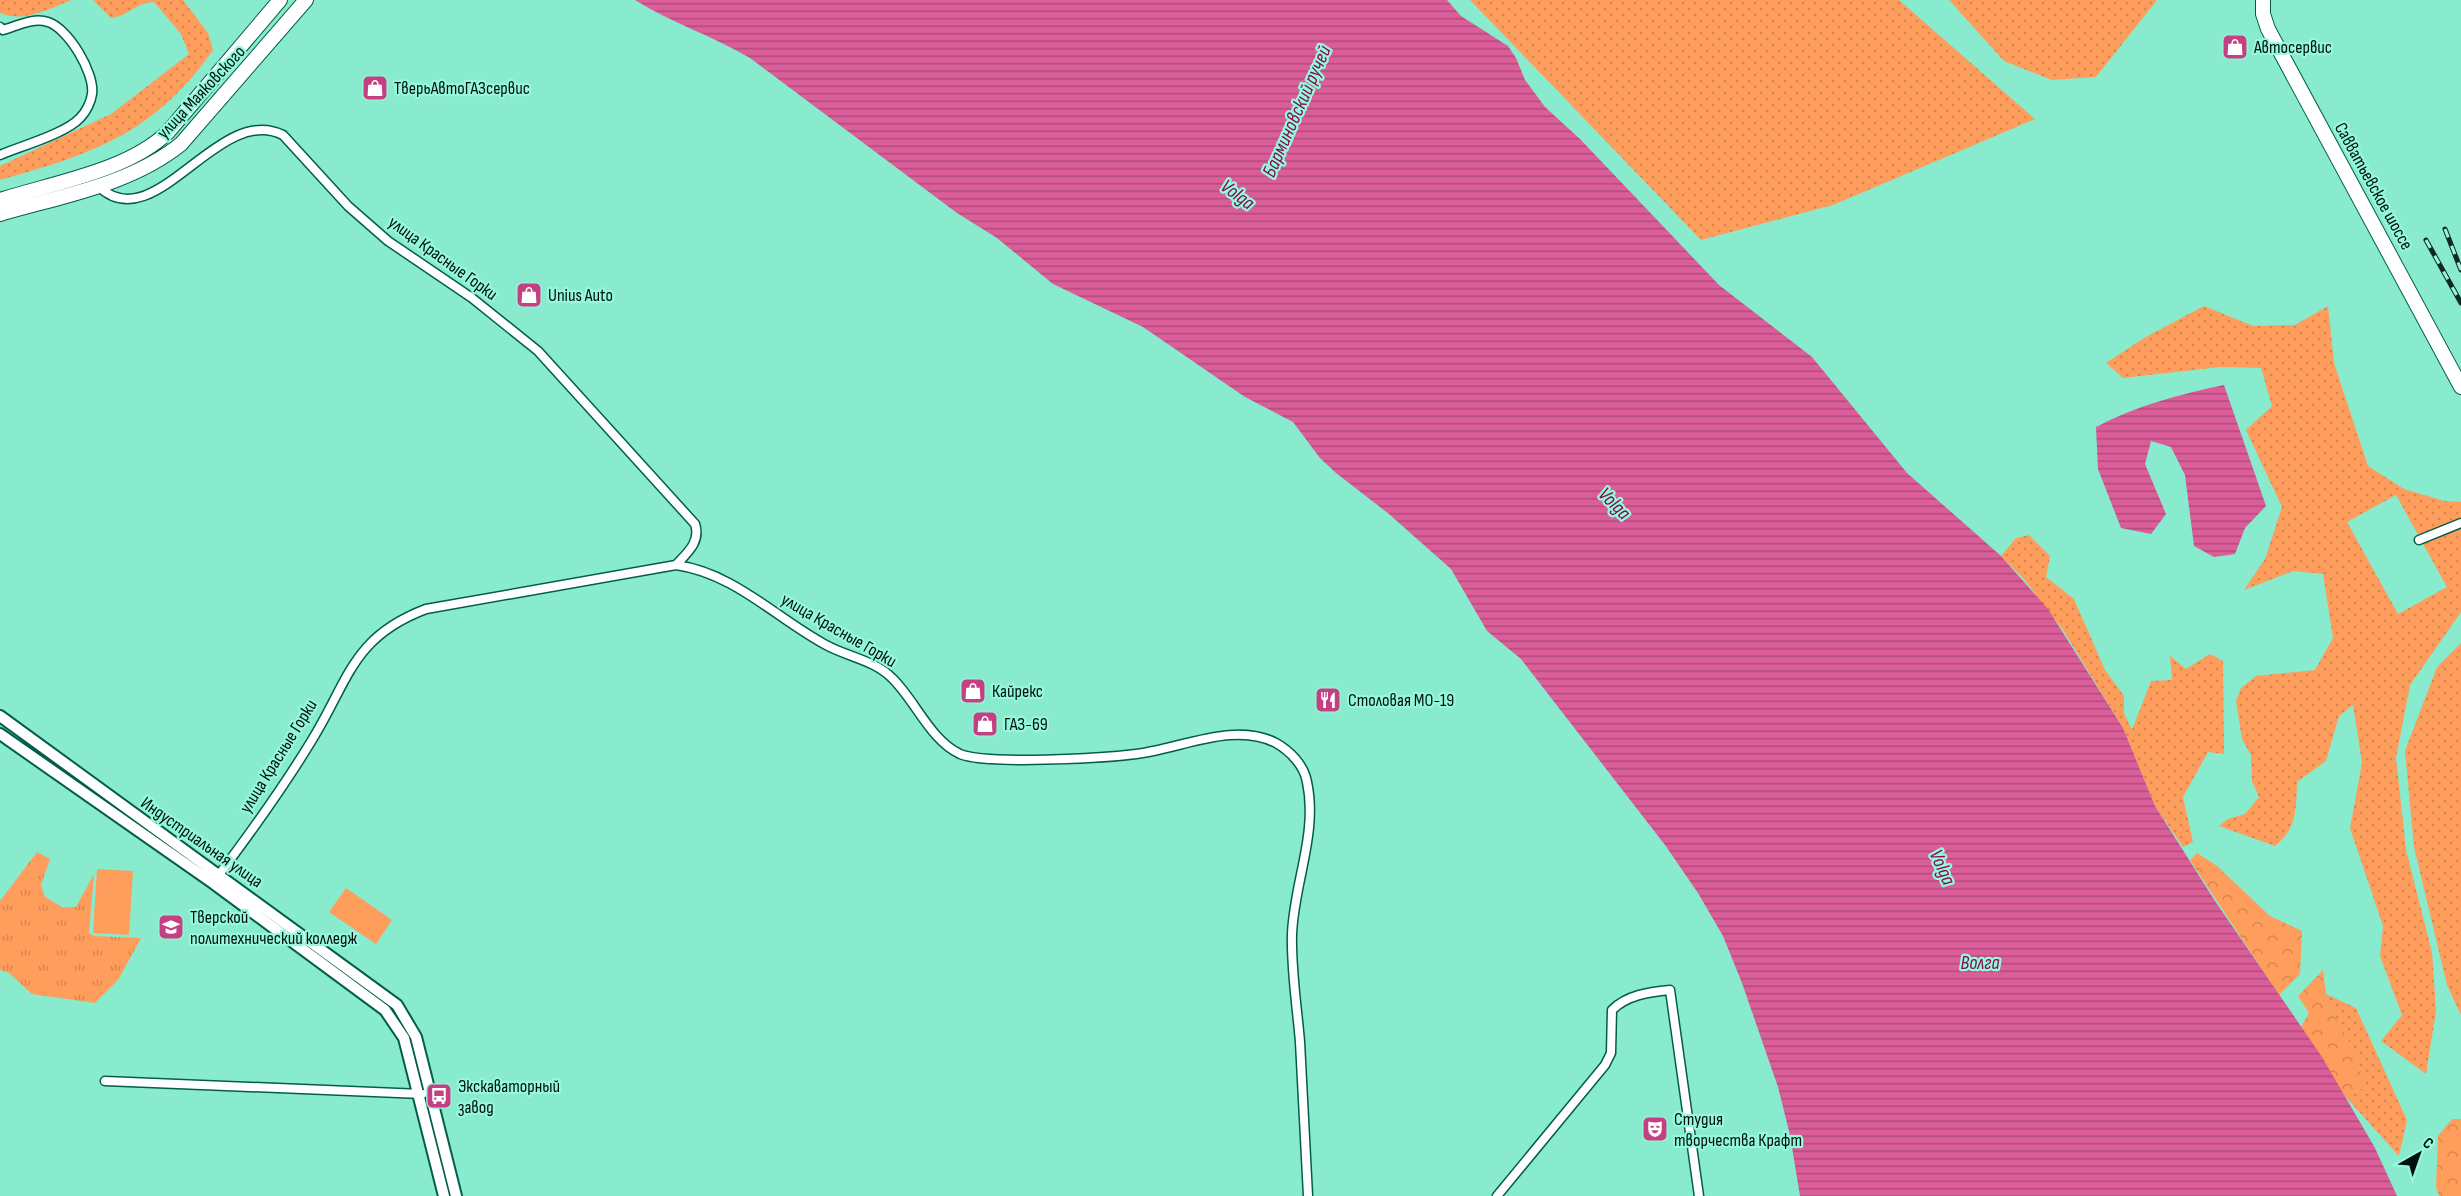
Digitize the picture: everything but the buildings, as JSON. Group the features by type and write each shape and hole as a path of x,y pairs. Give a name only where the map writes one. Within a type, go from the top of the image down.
{"main road":[{"name":"улица Маяковского","path":"0,200 130,159 148,149 168,132 280,0"},
{"name":"улица Маяковского","path":"0,214 98,186 146,167 181,144 306,0"},
{"name":"Савватьевское шоссе","path":"2263,0 2263,14 2268,29 2461,387"}],"street":[{"path":"0,154 70,126 81,117 92,94 92,83 69,37 48,22 33,20 1,30"},
{"name":"улица Красные Горки","path":"98,186 104,192 122,199 140,196 159,189 240,134 264,129 283,135 365,222 388,241 472,298 556,369 619,443 695,524 697,534 693,545 676,566"},
{"path":"2419,540 2461,523"},
{"name":"улица Красные Горки","path":"216,878 313,738 355,659 373,640 394,624 426,609 676,566 700,570 723,579 828,646 882,670 898,684 947,745 969,757 1000,759 1122,756 1245,735 1266,739 1294,757 1307,778 1309,825 1292,930 1292,960 1308,1196"},
{"name":"Индустриальная улица","path":"0,716 216,878 385,1010 404,1038 456,1196"},
{"name":"Индустриальная улица","path":"0,734 216,878"},
{"path":"1497,1196 1605,1065 1611,1053 1612,1010 1619,1003 1640,994 1670,990 1699,1196"},
{"path":"105,1081 424,1094"},
{"name":"Индустриальная улица","path":"424,1094 444,1196"}],"green space":[{"path":"0,0 71,0 36,14 9,16 0,13"},
{"path":"93,0 183,0 208,33 213,50 191,78 168,102 145,121 93,149 0,180 0,166 111,114 189,54 181,34 154,2 142,4 111,18"},
{"path":"1470,0 1899,0 2035,119 1833,205 1701,240"},
{"path":"1949,0 2157,0 2096,77 2052,80 2004,61"},
{"path":"2204,306 2253,326 2295,325 2328,306 2334,363 2368,466 2404,489 2444,501 2461,502 2461,612 2410,685 2396,758 2406,850 2432,952 2436,1011 2426,1074 2381,1041 2402,1015 2380,956 2383,926 2350,828 2362,763 2353,705 2339,716 2326,761 2297,782 2294,817 2288,832 2275,846 2219,826 2228,819 2245,814 2259,797 2252,781 2251,755 2242,739 2236,701 2241,688 2256,676 2315,670 2333,638 2323,574 2293,571 2244,590 2265,559 2282,507 2246,430 2272,406 2261,368 2220,367 2123,378 2106,363 2144,338","holes":["2396,495 2447,587 2398,614 2347,522"]},
{"path":"2029,535 2050,556 2046,577 2074,599 2105,670 2124,696 2124,713 2132,730 2151,681 2172,680 2170,656 2186,669 2210,654 2223,661 2224,754 2208,752 2183,797 2193,842 2183,847 2155,806 2123,728 2063,630 2023,578 2001,556 2016,538"},
{"path":"2461,643 2461,1015 2447,985 2414,847 2405,751 2437,667"},
{"path":"37,852 50,859 41,885 45,897 62,907 76,907 94,874 89,933 94,936 141,938 118,980 95,1003 32,994 9,973 0,970 0,901"},
{"path":"2197,853 2217,866 2270,916 2302,931 2300,974 2279,995 2190,860"},
{"path":"97,869 133,871 129,935 93,933"},
{"path":"346,888 392,920 376,944 329,912"},
{"path":"2323,970 2327,1002 2355,1053 2366,1087 2344,1095 2301,1027 2309,1013 2298,996"},
{"path":"2326,994 2356,1008 2407,1120 2399,1156 2344,1095 2366,1087 2355,1053 2327,1002"},
{"path":"2452,1119 2461,1119 2461,1196 2439,1196 2436,1187 2438,1136"}],"water":[{"name":"Волга","path":"635,0 1447,0 1461,16 1508,46 1525,80 1545,107 1580,139 1719,285 1812,357 1907,473 2001,556 2048,609 2123,728 2155,806 2215,901 2322,1057 2375,1148 2397,1196 1800,1196 1790,1135 1778,1087 1723,936 1698,893 1665,845 1521,659 1487,631 1451,569 1389,514 1336,473 1320,458 1293,422 1245,397 1143,327 1053,284 997,238 957,213 750,58"},
{"path":"2224,385 2266,506 2245,528 2235,554 2214,557 2194,546 2185,475 2171,447 2151,441 2145,464 2166,514 2151,534 2121,528 2098,469 2096,427 2158,402"}],"railway":[{"path":"2445,229 2461,270"},
{"path":"2426,240 2461,303"}],"place":[{"name":"Автосервис","path":"2235,47"},
{"name":"ТверьАвтоГАЗсервис","path":"375,88"},
{"name":"Unius Auto","path":"529,295"},
{"name":"Кайрекс","path":"973,691"},
{"name":"Столовая МО-19","path":"1328,700"},
{"name":"ГАЗ-69","path":"985,724"},
{"name":"Тверской политехнический колледж","path":"171,927"},
{"name":"Экскаваторный завод","path":"439,1096"},
{"name":"Студия творчества Крафт","path":"1655,1129"}],"water label":[{"name":"Барминовский ручей","path":"1296,111"},
{"name":"Volga","path":"1238,194"},
{"name":"Volga","path":"1615,503"},
{"name":"Volga","path":"1943,867"}]}
